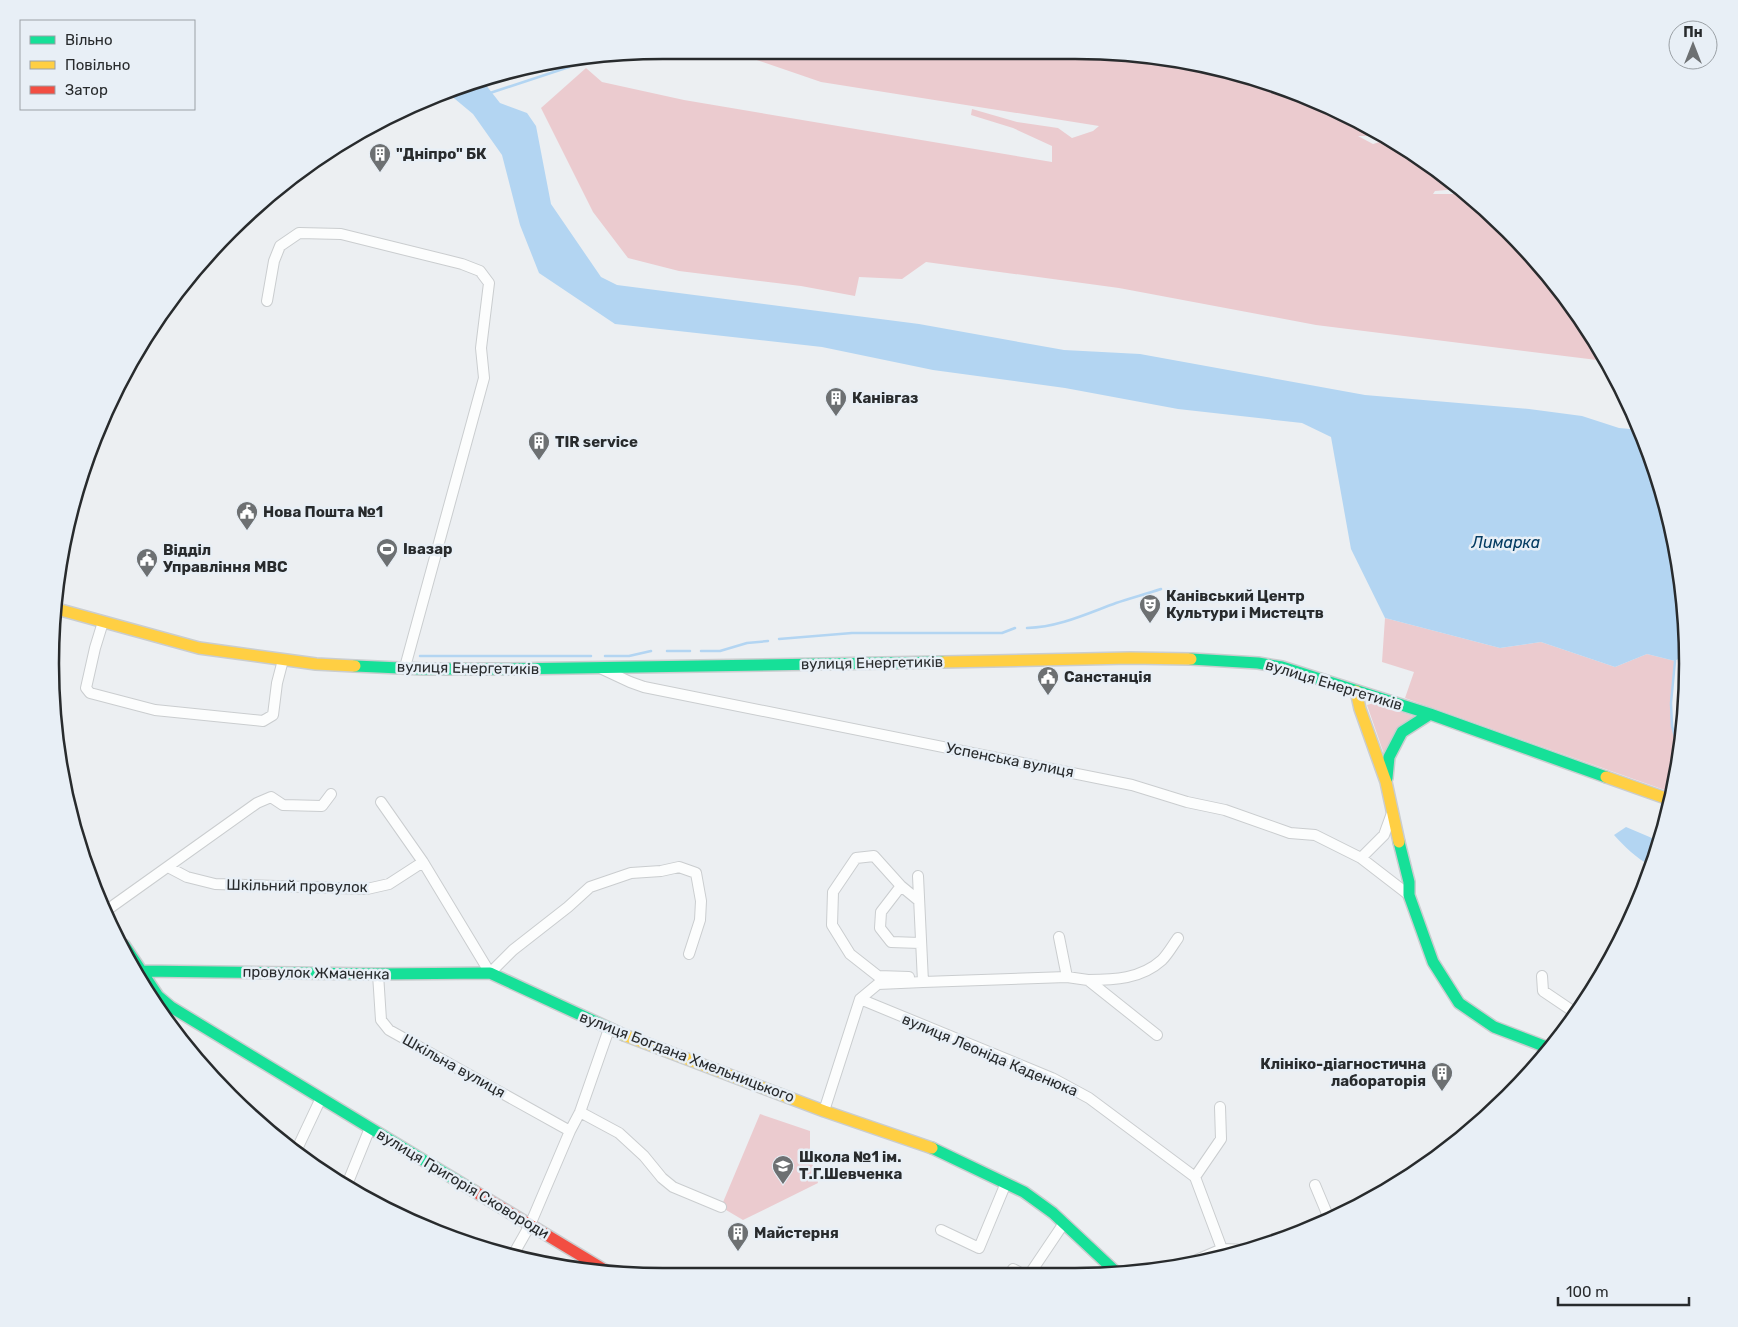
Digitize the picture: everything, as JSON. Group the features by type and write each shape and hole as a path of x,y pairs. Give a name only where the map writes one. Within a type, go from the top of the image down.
{"street":[{"path":"267,301 274,261 280,246 299,233 341,234 462,264 480,272 489,283 481,348 484,378 405,668"},
{"name":"вулиця Енергетиків","path":"61,611 199,648 316,664 405,668 600,668 1130,658 1213,659 1258,662 1282,667 1430,714 1664,798"},
{"path":"103,622 86,688 90,693 155,710 263,722 273,715 277,683 283,660"},
{"name":"Успенська вулиця","path":"600,668 630,682 644,686 1132,785 1186,802 1225,810 1290,834 1315,835 1361,858 1409,895"},
{"path":"1356,691 1360,709 1386,782 1409,882 1409,895 1432,962 1459,1003 1494,1027 1543,1046"},
{"path":"1386,782 1389,757 1402,732 1430,714"},
{"path":"111,907 257,803 271,797 282,805 322,806 331,794"},
{"path":"381,802 423,862 490,973 513,950 568,907 590,887 631,873 661,871 679,867 696,873 701,901 700,920 688,954"},
{"path":"1361,858 1384,835 1392,813"},
{"path":"909,977 878,976 850,954 832,925 833,892 856,858 874,856 901,886 918,900"},
{"name":"Шкільний провулок","path":"168,867 187,876 215,884 367,889 390,884 423,862"},
{"path":"918,876 923,982"},
{"path":"901,886 880,912 880,928 891,942 920,943"},
{"path":"1058,937 1067,977"},
{"path":"824,1111 860,1000 878,984 1067,977 1088,980 1114,980 1141,974 1163,959 1178,938"},
{"name":"провулок Жмаченка","path":"143,971 378,974 490,973"},
{"name":"вулиця Богдана Хмельницького","path":"490,973 608,1029 824,1111 930,1147 1024,1192 1053,1213 1111,1267"},
{"name":"Шкільна вулиця","path":"378,974 381,1020 389,1030 570,1131"},
{"path":"1542,976 1543,991 1570,1009"},
{"path":"1088,980 1157,1035"},
{"name":"вулиця Григорія Сковороди","path":"161,998 171,1008 595,1264"},
{"name":"вулиця Леоніда Каденюка","path":"860,1000 1052,1078 1089,1098 1195,1177"},
{"path":"516,1250 530,1225 580,1112 608,1029"},
{"path":"299,1146 321,1098"},
{"path":"1220,1107 1222,1139 1195,1177 1222,1249"},
{"path":"580,1112 619,1132 644,1156 662,1178 673,1187 721,1207"},
{"name":"вулиця Григорія Сковороди","path":"349,1179 370,1128"},
{"path":"941,1230 979,1248 1006,1184"},
{"path":"1315,1185 1327,1213"},
{"path":"1034,1268 1064,1223"},
{"path":"1217,1251 1226,1249"}],"shaded area":[{"path":"754,59 1114,60 1192,70 1231,79 1269,91 1342,121 1370,136 1358,136 1373,144 1380,142 1443,184 1450,190 1435,191 1433,194 1455,194 1502,236 1554,295 1597,360 1316,325 1119,288 926,262 902,279 859,277 855,296 801,286 679,271 628,258 593,212 541,108 586,68 602,82 684,100 1052,162 1052,146 1013,128 971,115 972,109 1017,122 1058,128 1072,138 1093,131 1099,126 821,82"},
{"path":"1385,618 1500,648 1541,642 1615,667 1647,654 1675,661 1671,703 1675,737 1666,790 1405,698 1414,672 1382,662"},
{"path":"1374,703 1416,717 1385,757 1367,705"},
{"path":"760,1114 810,1131 810,1156 818,1183 743,1220 721,1207"}],"water":[{"name":"Лимарка","path":"486,86 500,103 527,113 536,126 551,204 601,277 617,285 919,324 1064,350 1140,354 1365,395 1529,409 1582,416 1619,428 1632,429 1659,507 1668,546 1678,624 1679,658 1675,661 1647,654 1615,667 1541,642 1500,648 1385,618 1351,549 1331,437 1302,423 1178,409 1065,388 933,370 822,347 615,324 539,273 520,225 502,155 473,114 453,97"},
{"path":"1626,827 1653,839 1645,862 1631,852 1614,835"}],"waterway":[{"path":"490,93 569,67"},
{"path":"1027,628 1061,623 1161,589"},
{"path":"779,639 852,633 1002,633 1015,628"},
{"path":"701,651 720,651 747,643 768,641"},
{"path":"605,656 629,656 651,651"},
{"path":"667,651 690,651"},
{"path":"420,656 591,656"},
{"path":"1675,661 1671,703 1672,726 1675,736"}],"traffic: fast":[{"path":"1191,659 1258,663 1282,667 1430,714 1606,777"},
{"path":"355,666 423,669 509,669 943,662"},
{"path":"1387,778 1389,757 1402,732 1430,714"},
{"path":"1399,842 1409,882 1409,895 1433,962 1459,1003 1494,1027 1543,1046"},
{"path":"143,971 378,974 490,973 624,1035"},
{"path":"160,998 171,1007 474,1191"},
{"path":"932,1148 1024,1192 1053,1213 1111,1267"}],"traffic: slow":[{"path":"61,610 199,648 316,664 355,666"},
{"path":"943,662 1130,658 1191,659"},
{"path":"1356,691 1360,709 1386,782 1399,842"},
{"path":"1606,777 1664,798"},
{"path":"624,1035 824,1111 932,1148"}],"traffic: jam":[{"path":"474,1191 595,1264"}],"place":[{"name":"\"Дніпро\" БК","path":"380,173"},
{"name":"Канівгаз","path":"836,417"},
{"name":"TIR service","path":"539,461"},
{"name":"Нова Пошта №1","path":"247,531"},
{"name":"Івазар","path":"387,568"},
{"name":"Відділ Управління МВС","path":"147,578"},
{"name":"Канівський Центр Культури і Мистецтв","path":"1150,624"},
{"name":"Санстанція","path":"1048,696"},
{"name":"Клініко-діагностична лабораторія","path":"1442,1092"},
{"name":"Школа №1 ім. Т.Г.Шевченка","path":"783,1185"},
{"name":"Майстерня","path":"738,1252"}]}
